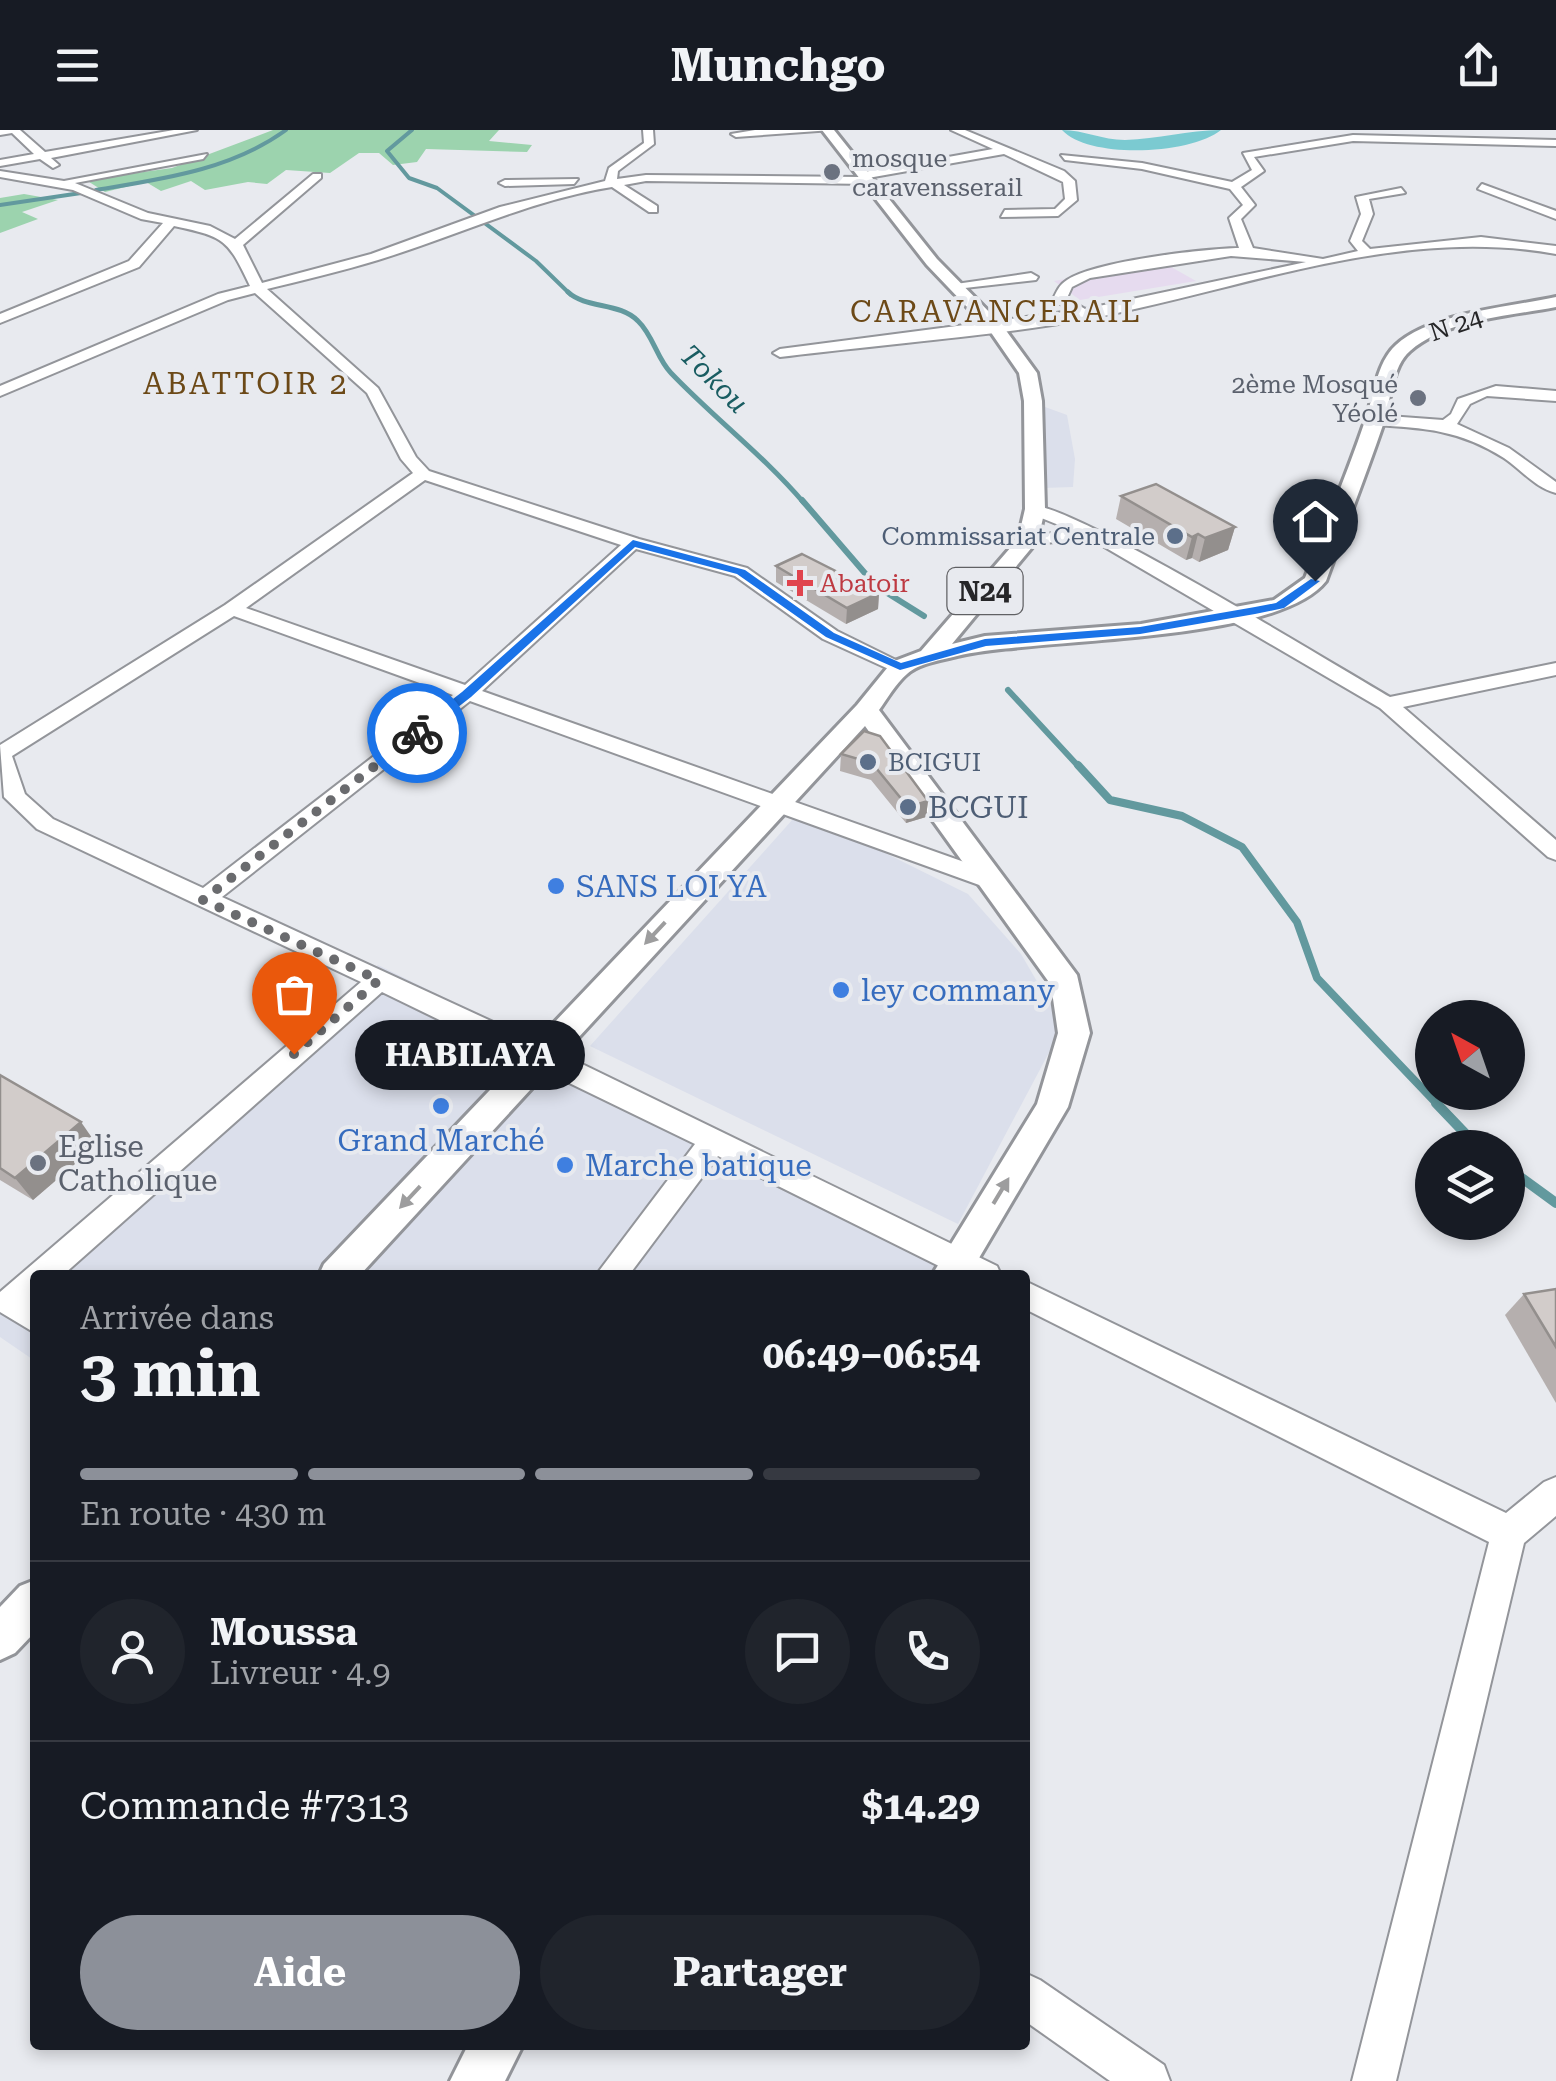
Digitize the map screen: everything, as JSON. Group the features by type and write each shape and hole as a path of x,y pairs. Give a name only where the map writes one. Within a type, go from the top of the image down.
{"main road":[{"path":"828,130 932,262 995,327 1028,373 1033,402 1032,524"},
{"name":"N 24","path":"1230,616 1280,605 1315,581 1375,420 1390,366 1401,349 1424,334 1459,322 1556,302"},
{"name":"N24","path":"929,656 1032,524"},
{"name":"N24","path":"929,656 985,643 1140,630 1230,616"},
{"path":"342,1270 866,710 900,667 929,656"},
{"path":"866,710 1066,983 1074,1034 1052,1107 954,1268"},
{"path":"0,1638 30,1606"},
{"path":"476,2081 494,2050"}],"street":[{"path":"0,132 14,130 72,184"},
{"path":"0,163 192,130"},
{"path":"612,181 613,170 650,144 648,130"},
{"path":"736,134 828,130"},
{"path":"956,130 1060,173 1068,181 1071,200 1058,212 1005,214"},
{"path":"1353,138 1369,130"},
{"path":"1234,186 1258,172 1246,155 1353,138 1479,146 1556,143"},
{"path":"5,386 190,310 375,258 504,210 612,181 867,178 1003,150"},
{"path":"72,184 202,156"},
{"path":"1065,157 1142,166 1234,186 1249,206 1235,218 1234,225 1248,250"},
{"path":"0,174 72,184 119,206 206,229 236,244 258,288 372,392 409,460 423,474 633,543 741,572 830,635 900,667"},
{"path":"236,244 317,176"},
{"path":"612,181 653,209"},
{"path":"505,182 596,185"},
{"path":"1482,187 1556,215"},
{"path":"1368,255 1356,240 1367,219 1368,206 1362,197 1401,191"},
{"path":"0,318 134,264 171,222"},
{"path":"780,353 1086,314 1324,263 1458,240 1519,240 1556,250"},
{"path":"1086,314 1060,299 1067,284 1086,276 1248,250 1290,253 1324,263"},
{"path":"956,285 1032,277"},
{"path":"1446,426 1458,416 1463,402 1484,392 1502,389 1556,396"},
{"path":"1375,420 1446,426 1477,436 1516,459 1542,484 1556,488"},
{"path":"423,474 232,609 1,754 15,796 45,824 714,1140 954,1268"},
{"path":"1032,524 1092,533"},
{"path":"1032,524 1092,533 1387,704 1556,852"},
{"path":"203,900 466,694 633,543"},
{"path":"232,609 990,880"},
{"path":"1387,704 1556,668"},
{"path":"48,1270 379,980"},
{"path":"614,1270 714,1140"},
{"path":"30,1285 11,1302 30,1315"},
{"path":"1030,1296 1509,1533"},
{"path":"1374,2081 1509,1533 1556,1494"},
{"path":"1030,1998 1148,2081"}],"shaded area":[{"path":"1164,263 1196,281 1080,300 1054,281"},
{"path":"1045,407 1067,415 1075,459 1073,487 1043,488"},
{"name":"ley commany","path":"793,819 881,851 968,894 1021,954 1063,1026 958,1224 590,1046"},
{"name":"Grand Marché","path":"378,965 954,1248 942,1270 30,1270 30,1358 0,1337 0,1294"}],"green space":[{"path":"273,130 499,130 489,141 532,145 527,152 426,149 417,162 393,165 379,153 359,153 330,173 286,170 267,184 248,182 205,190 191,181 161,191 146,182 105,192 86,180 172,168"},
{"path":"24,194 58,200 22,212 38,219 0,233 0,198"}],"building":[{"path":"1156,484 1235,527 1205,538 1198,534 1192,537 1121,496"},
{"path":"802,554 879,593 847,608 776,566"},
{"path":"864,731 880,736 928,801 908,807 872,763 841,754"},
{"path":"0,1075 81,1122 15,1178 0,1168"},
{"path":"1556,1289 1556,1347 1524,1294"}],"waterway":[{"path":"96,190 219,164 286,130"},
{"name":"Tokou","path":"412,130 387,151 409,178 437,188 536,261 571,295"},
{"path":"1071,130 1085,139 1120,146 1212,130"},
{"path":"0,205 81,193"},
{"name":"Tokou","path":"568,292 584,301 622,311 638,321 671,373 804,503"},
{"name":"Tokou","path":"802,500 876,586 924,616"},
{"path":"1008,690 1080,768"},
{"path":"1078,765 1110,800 1182,816 1242,847 1297,922 1317,978 1415,1081"},
{"path":"1443,1110 1462,1130"},
{"path":"1525,1180 1556,1203"}],"way so far":[{"path":"294,1054 379,980 203,900 417,733"}],"place":[{"name":"mosque caravensserail","path":"832,172"},
{"name":"2ème Mosqué Yéolé","path":"1418,398"},
{"name":"Commissariat Centrale","path":"1175,536"},
{"name":"Abatoir","path":"800,583"},
{"name":"BCIGUI","path":"868,762"},
{"name":"BCGUI","path":"908,807"},
{"name":"SANS LOI YA","path":"556,886"},
{"name":"ley commany","path":"841,990"},
{"name":"HABILAYA","path":"294,1054"},
{"name":"Grand Marché","path":"441,1106"},
{"name":"Eglise Catholique","path":"38,1163"},
{"name":"Marche batique","path":"565,1165"}],"district":[{"name":"CARAVANCERAIL","path":"996,311"},
{"name":"ABATTOIR 2","path":"246,383"}],"route":[{"path":"417,733 466,694 633,543 741,572 830,635 900,667 985,643 1140,630 1280,605 1315,581"}]}
